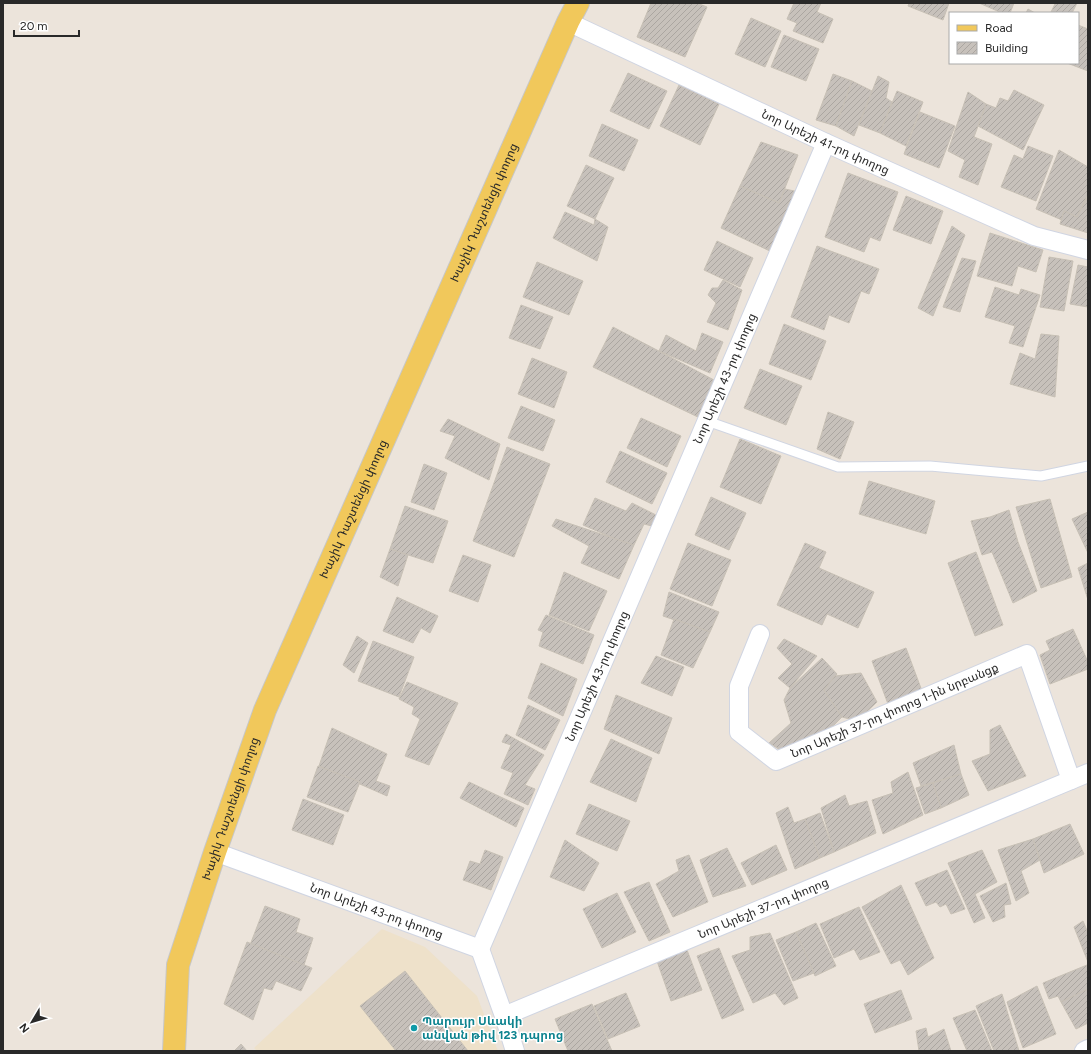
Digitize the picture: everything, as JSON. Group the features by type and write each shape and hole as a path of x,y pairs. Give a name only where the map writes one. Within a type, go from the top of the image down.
{"main road":[{"name":"Խաչիկ Դաշտենցի փողոց","path":"176,1044 178,964 215,852 265,710 568,22 578,3"}],"street":[{"name":"Նոր Արեշի 41-րդ փողոց","path":"568,22 826,142 1034,236 1088,250"},
{"name":"Նոր Արեշի 43-րդ փողոց","path":"215,852 480,949 826,142"},
{"name":"Նոր Արեշի 37-րդ փողոց 1-ին նրբանցք","path":"760,634 739,686 739,732 776,761 1027,654 1071,780"},
{"name":"Նոր Արեշի 37-րդ փողոց","path":"504,1016 1088,773"},
{"path":"480,949 515,1051"},
{"path":"1084,1051 1088,1049"}],"lane":[{"path":"707,421 838,467 930,466 1041,476 1088,466"}],"shaded area":[{"path":"382,929 425,947 477,996 498,1051 257,1051 254,1048"}],"building":[{"path":"651,3 697,3 707,7 685,57 637,37"},
{"path":"794,3 821,3 817,12 833,19 823,43 793,31 797,23 787,19"},
{"path":"909,3 949,3 943,20 908,6"},
{"path":"979,3 1014,3 1010,12 1000,12"},
{"path":"1052,3 1077,3 1072,12 1051,12 1055,4"},
{"path":"1028,9 1033,12 1026,12"},
{"path":"751,18 781,31 765,67 735,54"},
{"path":"1079,25 1088,29 1088,71 1070,64 1079,64"},
{"path":"784,35 819,49 806,81 771,67"},
{"path":"628,73 667,91 649,129 610,111"},
{"path":"833,74 852,81 836,126 816,120"},
{"path":"878,76 889,82 886,98 892,102 880,133 859,125"},
{"path":"852,81 872,91 854,136 836,126"},
{"path":"679,85 719,104 700,145 660,126"},
{"path":"1014,90 1044,105 1023,150 978,126 986,104 996,108 1000,98 1008,101"},
{"path":"897,91 923,102 906,146 880,133"},
{"path":"968,92 986,104 974,137 992,144 978,185 959,177 965,160 948,151"},
{"path":"920,112 955,126 939,168 904,154"},
{"path":"602,124 638,140 624,171 589,156"},
{"path":"761,142 798,155 779,203 740,186"},
{"path":"1028,146 1053,156 1036,201 1001,187 1014,155 1023,159"},
{"path":"1059,150 1088,167 1088,194 1077,217 1064,211 1062,220 1036,209"},
{"path":"586,165 614,178 595,219 567,206"},
{"path":"848,173 898,192 880,241 870,237 864,252 825,237"},
{"path":"740,186 779,203 785,189 799,192 772,252 721,228"},
{"path":"906,196 943,211 931,244 893,230"},
{"path":"1088,196 1088,233 1060,224 1064,211 1077,217"},
{"path":"565,212 594,225 595,219 608,227 597,261 553,238"},
{"path":"952,226 965,235 933,316 918,308"},
{"path":"990,233 1043,250 1036,272 1018,266 1012,286 977,276"},
{"path":"717,241 753,258 740,287 704,270"},
{"path":"817,246 879,269 869,294 861,291 849,323 829,315 824,330 791,317"},
{"path":"1049,257 1073,261 1064,311 1040,307"},
{"path":"962,258 976,261 960,312 943,307"},
{"path":"537,262 583,281 569,315 523,297"},
{"path":"1078,265 1088,267 1088,307 1070,304"},
{"path":"723,280 742,290 728,330 707,322 716,303 708,295 712,288 718,288"},
{"path":"995,287 1019,295 1021,289 1040,295 1023,347 1009,343 1015,326 985,317"},
{"path":"521,305 553,317 540,349 509,338"},
{"path":"784,324 826,341 811,380 769,364"},
{"path":"613,327 714,380 700,418 593,367"},
{"path":"702,333 723,342 710,373 659,351 666,335 696,351"},
{"path":"1041,334 1059,336 1055,397 1010,384 1020,353 1035,359"},
{"path":"532,358 567,372 554,408 518,394"},
{"path":"760,369 802,386 786,425 744,408"},
{"path":"521,406 555,420 543,451 508,438"},
{"path":"828,412 854,422 840,459 817,449"},
{"path":"641,418 681,436 667,467 627,448"},
{"path":"448,419 500,444 489,480 445,458 455,436 440,431"},
{"path":"740,439 781,456 761,504 720,487"},
{"path":"507,447 550,464 514,557 473,541"},
{"path":"620,451 667,473 652,504 606,482"},
{"path":"424,464 447,473 434,510 411,502"},
{"path":"869,481 935,501 926,534 859,514"},
{"path":"711,497 746,513 729,550 695,535"},
{"path":"595,498 626,511 632,503 656,515 652,526 644,524 634,545 620,541 583,525"},
{"path":"1050,499 1072,577 1041,588 1016,507"},
{"path":"405,506 448,521 433,563 390,549"},
{"path":"1009,510 1018,542 1037,591 1013,603 992,552 982,555 971,521 990,517"},
{"path":"1088,512 1088,553 1072,519"},
{"path":"556,519 634,545 619,579 581,563 589,546 552,526"},
{"path":"688,543 731,560 712,606 670,589"},
{"path":"805,543 826,552 819,568 874,592 858,628 827,614 822,625 777,605"},
{"path":"390,549 408,555 398,586 380,577"},
{"path":"976,552 1003,625 975,636 948,563"},
{"path":"463,555 491,565 478,602 449,591"},
{"path":"1088,563 1088,600 1078,568"},
{"path":"564,572 607,591 589,631 549,615"},
{"path":"669,592 719,612 710,632 663,616"},
{"path":"397,597 438,616 430,633 421,628 413,643 383,631"},
{"path":"546,615 594,635 583,664 539,646 543,632 538,630"},
{"path":"674,619 710,632 693,668 661,655"},
{"path":"1073,629 1088,662 1088,669 1050,684 1040,655 1050,650 1046,641"},
{"path":"357,636 368,643 354,673 343,665"},
{"path":"784,639 817,656 790,688 778,678 792,664 777,648"},
{"path":"373,641 414,657 399,697 358,681"},
{"path":"906,648 922,691 888,704 872,661"},
{"path":"656,656 684,667 672,696 641,683"},
{"path":"822,658 837,674 824,690 842,717 822,737 782,751 769,743 791,723 784,700 790,688"},
{"path":"541,663 577,679 563,716 528,698"},
{"path":"861,673 877,702 857,721 842,717 824,690 835,676"},
{"path":"407,682 458,703 429,765 405,756 420,719 412,714 414,707 399,699"},
{"path":"616,695 672,718 659,754 604,729"},
{"path":"528,705 560,720 545,750 516,735"},
{"path":"1000,725 1026,776 988,791 972,761 990,754 990,730"},
{"path":"332,728 387,754 376,781 390,786 387,796 319,766"},
{"path":"506,734 544,755 525,785 535,789 528,805 504,794 513,773 501,768 511,745 502,742"},
{"path":"611,739 652,758 636,802 590,782"},
{"path":"954,745 961,774 921,786 913,763"},
{"path":"318,766 360,782 348,812 307,797"},
{"path":"908,772 923,815 883,834 872,800 893,793 891,782"},
{"path":"961,774 969,795 941,808 933,783"},
{"path":"469,782 524,808 516,827 460,798"},
{"path":"933,783 941,808 925,814 916,788"},
{"path":"845,795 849,806 867,801 876,833 834,852 821,808"},
{"path":"303,799 344,815 333,845 292,830"},
{"path":"589,804 630,821 617,851 576,834"},
{"path":"788,807 794,823 805,819 820,858 795,869 776,813"},
{"path":"820,813 834,852 820,858 805,819"},
{"path":"1070,824 1084,854 1044,873 1033,839"},
{"path":"1033,839 1040,860 1021,871 1029,893 1016,901 998,850"},
{"path":"565,840 599,863 584,891 550,877"},
{"path":"776,845 787,870 752,885 741,863"},
{"path":"727,848 746,886 713,897 700,860"},
{"path":"485,850 503,857 491,890 463,880 470,861 480,864"},
{"path":"982,850 997,882 975,894 985,918 974,923 948,863"},
{"path":"689,855 708,902 673,917 656,884 679,871 676,860"},
{"path":"947,870 965,909 951,914 946,904 940,907 936,902 926,906 915,883"},
{"path":"649,882 670,932 649,941 624,892"},
{"path":"1006,883 1011,904 1004,905 1005,917 993,922 980,896"},
{"path":"901,885 934,958 908,975 900,960 891,964 862,907"},
{"path":"617,893 636,932 602,948 583,909"},
{"path":"265,906 300,919 296,932 313,938 304,965 250,945"},
{"path":"859,907 880,952 860,960 854,949 834,958 820,924"},
{"path":"1083,921 1088,933 1088,962 1074,927"},
{"path":"816,923 836,966 815,976 796,932"},
{"path":"796,932 814,973 793,981 776,940"},
{"path":"770,933 798,998 784,1005 775,993 753,1003 732,956 750,950 750,937"},
{"path":"247,942 312,968 301,991 276,981 272,990 264,988 253,1020 224,1004"},
{"path":"719,948 744,1010 722,1019 697,956"},
{"path":"687,950 702,990 671,1001 657,961"},
{"path":"1087,965 1088,989 1061,1002 1058,996 1049,999 1043,983"},
{"name":"Պարույր Սևակի անվան թիվ 123 դպրոց","path":"405,971 468,1051 396,1051 360,1006"},
{"path":"1037,986 1056,1034 1023,1048 1007,1002"},
{"path":"1088,989 1088,1023 1076,1029 1061,1002"},
{"path":"901,990 912,1019 875,1033 864,1004"},
{"path":"626,993 640,1026 608,1039 594,1006"},
{"path":"1002,994 1019,1051 994,1051 976,1006"},
{"path":"592,1004 612,1051 568,1051 555,1019"},
{"path":"975,1010 992,1051 967,1051 953,1018"},
{"path":"926,1028 928,1037 944,1029 951,1051 919,1051 916,1031"},
{"path":"241,1044 247,1051 234,1051"}],"place":[{"name":"Պարույր Սևակի անվան թիվ 123 դպրոց","path":"414,1028"}]}
